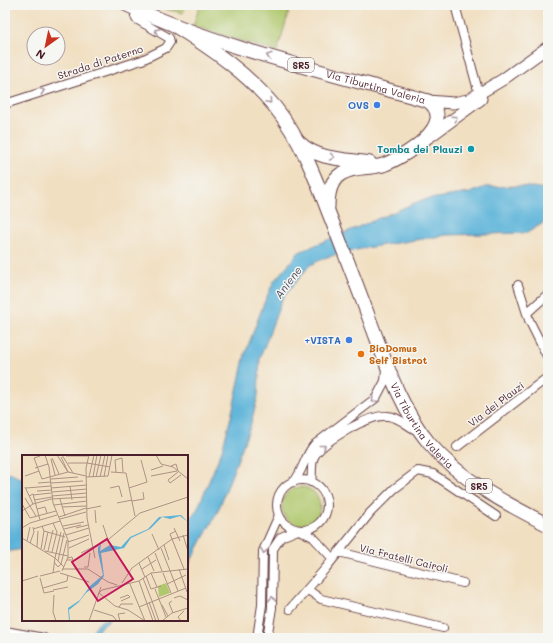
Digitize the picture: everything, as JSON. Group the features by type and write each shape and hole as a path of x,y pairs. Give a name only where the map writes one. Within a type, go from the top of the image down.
{"main road":[{"name":"Via Tiburtina Valeria","path":"132,8 175,26 428,101 436,109 438,115 434,127 423,141 386,164 347,171 339,175 334,181 329,193 328,211"},
{"name":"Via Tiburtina Valeria","path":"175,26 221,55 263,94 284,120 298,141 317,182 386,364 402,402 422,433 444,459 463,475 505,502 548,525"},
{"path":"221,55 224,48 230,43"},
{"path":"428,101 459,102 468,100 502,80 548,47"},
{"path":"423,141 476,103 502,80"},
{"path":"298,141 307,149 321,155 386,164"}],"street":[{"path":"455,5 479,94"},
{"name":"Strada di Paterno","path":"5,104 142,60 166,48 170,42 169,38 136,19 132,8"},
{"path":"317,182 326,184 334,181"},
{"path":"518,285 527,314 548,358"},
{"path":"527,314 548,294"},
{"path":"333,559 315,539 287,525 279,516 277,508 280,496 287,486 294,482 301,472 310,450 314,445 376,398 385,381 386,364"},
{"name":"Via dei Plauzi","path":"457,447 548,377"},
{"path":"311,482 313,459 319,449 359,422 373,417 389,416 422,433"},
{"path":"290,609 308,590 374,508 394,489 418,471 433,474 496,516"},
{"path":"294,482 311,482 319,487 327,500 326,513 315,530 315,539"},
{"path":"257,638 262,605 263,551 279,516"},
{"path":"267,638 272,608 273,549 280,537 318,525"},
{"name":"Via Fratelli Cairoli","path":"339,552 463,583"},
{"path":"308,590 321,599 442,628"},
{"path":"5,631 44,638"}],"green space":[{"path":"166,5 186,5 183,13 165,9"},
{"path":"200,5 291,5 277,52 193,26"},
{"path":"301,487 311,490 317,496 320,506 317,516 311,522 301,525 291,522 285,516 282,506 285,496 291,490"}],"water":[{"name":"Aniene","path":"519,186 548,189 548,220 527,233 447,235 365,248 327,257 310,265 282,299 260,358 258,396 250,427 218,511 188,566 188,520 197,510 222,450 245,354 274,281 299,252 422,200 470,193 485,187"},
{"path":"5,470 22,479 22,549 5,552"},
{"path":"101,621 110,621 99,628 96,638 91,638 94,628"}],"place":[{"name":"OVS","path":"377,105"},
{"name":"Tomba dei Plauzi","path":"471,149"},
{"name":"+VISTA","path":"349,340"},
{"name":"BioDomus Self Bistrot","path":"361,354"}]}
